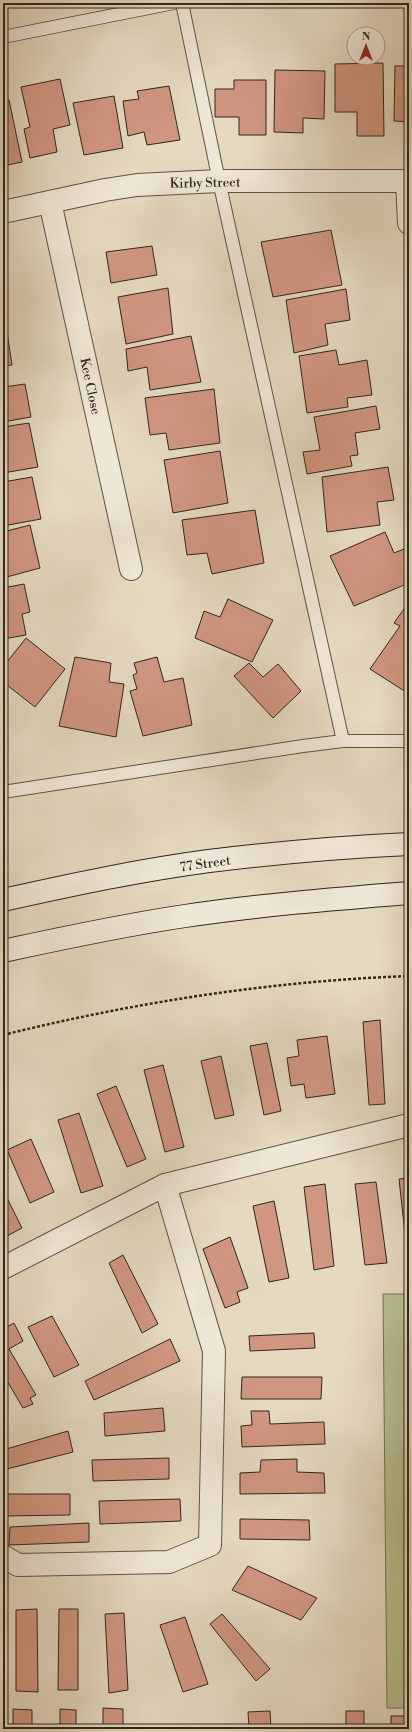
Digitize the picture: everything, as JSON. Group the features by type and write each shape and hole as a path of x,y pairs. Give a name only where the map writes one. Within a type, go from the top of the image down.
{"street":[{"name":"Kirby Street","path":"3,212 137,185 219,181 408,181"},
{"path":"408,181 409,223"},
{"name":"Kee Close","path":"50,202 131,569"},
{"name":"77 Street","path":"3,900 82,883 208,861 360,846 409,844"},
{"path":"3,950 96,931 185,916 316,900 409,893"},
{"path":"3,1268 165,1185 409,1125"},
{"path":"3,1556 18,1565 169,1562 210,1545 214,1351 165,1185"}],"lane":[{"path":"3,37 174,3"},
{"path":"182,3 219,181 343,741"},
{"path":"3,792 303,746 343,741 409,741"}],"path":[{"path":"3,1035 60,1020 214,993 353,978 409,976"}],"green space":[{"path":"383,1294 409,1294 409,1708 387,1708"}],"building":[{"path":"335,64 346,64 346,66 383,66 384,136 357,136 357,112 335,112"},
{"path":"395,66 409,66 409,122 394,121"},
{"path":"275,70 325,71 324,119 303,118 303,133 274,132"},
{"path":"60,79 70,125 53,129 57,152 30,158 24,129 30,127 21,87"},
{"path":"234,80 266,80 266,135 239,135 239,117 215,117 215,89 234,89"},
{"path":"169,86 180,140 147,145 144,132 128,136 123,101 139,99 137,91"},
{"path":"114,96 123,148 84,155 73,103"},
{"path":"9,100 22,162 3,166 3,102"},
{"path":"331,230 342,285 273,297 261,242"},
{"path":"152,246 157,275 111,283 106,252"},
{"path":"168,288 173,334 126,344 118,297"},
{"path":"346,289 350,320 325,324 328,345 294,353 286,300"},
{"path":"7,332 12,365 3,366 3,333"},
{"path":"191,336 201,382 150,390 147,367 128,371 126,349"},
{"path":"336,350 339,365 367,360 372,395 347,398 348,407 307,413 299,356"},
{"path":"3,379 4,387 25,384 31,417 3,422"},
{"path":"214,389 220,443 169,450 166,433 150,435 145,398"},
{"path":"376,406 380,429 355,433 358,455 350,456 352,466 307,474 303,452 320,450 314,417"},
{"path":"29,423 38,467 3,473 3,427"},
{"path":"220,451 228,503 173,513 164,460"},
{"path":"388,467 394,500 377,502 380,525 327,532 322,477"},
{"path":"32,477 41,519 3,526 3,482"},
{"path":"255,510 264,563 212,574 207,553 187,555 182,520"},
{"path":"30,525 40,568 3,578 3,532"},
{"path":"385,532 394,553 404,549 409,560 409,583 354,606 330,556"},
{"path":"24,584 30,612 22,614 26,635 3,639 3,588"},
{"path":"228,599 273,620 252,662 195,638 204,611 220,617"},
{"path":"409,602 409,694 370,669 400,626 394,623"},
{"path":"26,638 65,669 35,707 3,682 3,667"},
{"path":"75,657 111,663 109,682 124,684 116,737 59,726"},
{"path":"157,657 164,682 183,678 192,725 143,736 130,691 137,689 133,675 137,673 134,663"},
{"path":"249,663 263,677 278,664 301,691 273,718 234,676"},
{"path":"380,1020 385,1104 369,1105 363,1022"},
{"path":"327,1036 335,1094 306,1098 304,1084 291,1086 287,1058 299,1056 297,1040"},
{"path":"267,1043 281,1111 264,1115 250,1046"},
{"path":"221,1056 234,1115 215,1119 201,1061"},
{"path":"163,1065 184,1147 165,1152 144,1070"},
{"path":"116,1086 146,1159 127,1167 97,1094"},
{"path":"79,1113 103,1186 81,1193 58,1120"},
{"path":"31,1139 54,1192 30,1203 7,1150"},
{"path":"409,1178 409,1261 408,1261 399,1179"},
{"path":"376,1182 387,1263 365,1265 355,1184"},
{"path":"325,1184 334,1266 314,1270 304,1187"},
{"path":"3,1190 22,1228 5,1237 3,1232"},
{"path":"274,1201 289,1278 269,1282 253,1206"},
{"path":"230,1237 248,1288 237,1292 240,1302 225,1308 203,1249"},
{"path":"123,1255 158,1324 142,1333 109,1263"},
{"path":"52,1316 79,1365 54,1377 28,1327"},
{"path":"14,1323 23,1341 9,1349 36,1395 30,1398 33,1404 23,1408 3,1374 3,1329"},
{"path":"314,1333 315,1348 250,1351 249,1336"},
{"path":"170,1339 180,1361 94,1400 85,1381"},
{"path":"242,1377 322,1377 321,1399 241,1399"},
{"path":"163,1408 165,1431 105,1436 104,1413"},
{"path":"251,1411 269,1411 270,1424 324,1422 325,1444 242,1447 241,1426 252,1425"},
{"path":"68,1431 73,1452 3,1470 3,1450"},
{"path":"169,1458 169,1479 93,1481 92,1460"},
{"path":"297,1459 297,1472 324,1473 325,1493 240,1494 240,1473 260,1472 261,1460"},
{"path":"3,1494 70,1494 70,1515 3,1516"},
{"path":"180,1499 181,1521 100,1524 99,1501"},
{"path":"240,1519 309,1520 310,1540 240,1539"},
{"path":"89,1523 89,1542 9,1545 10,1527"},
{"path":"248,1566 317,1598 301,1620 232,1590"},
{"path":"37,1609 38,1692 16,1691 16,1610"},
{"path":"59,1609 78,1609 78,1690 58,1690"},
{"path":"124,1613 128,1690 109,1693 105,1614"},
{"path":"222,1614 270,1669 256,1681 210,1624"},
{"path":"185,1617 208,1684 183,1692 160,1625"},
{"path":"103,1708 123,1709 123,1729 103,1729"},
{"path":"13,1709 32,1710 32,1729 13,1729"},
{"path":"60,1709 76,1710 76,1729 60,1729"},
{"path":"270,1711 271,1729 249,1729 248,1712"},
{"path":"346,1711 364,1711 364,1729 346,1729"},
{"path":"391,1716 408,1716 408,1729 391,1729"},
{"path":"194,1725 214,1725 214,1729 194,1729"}]}
